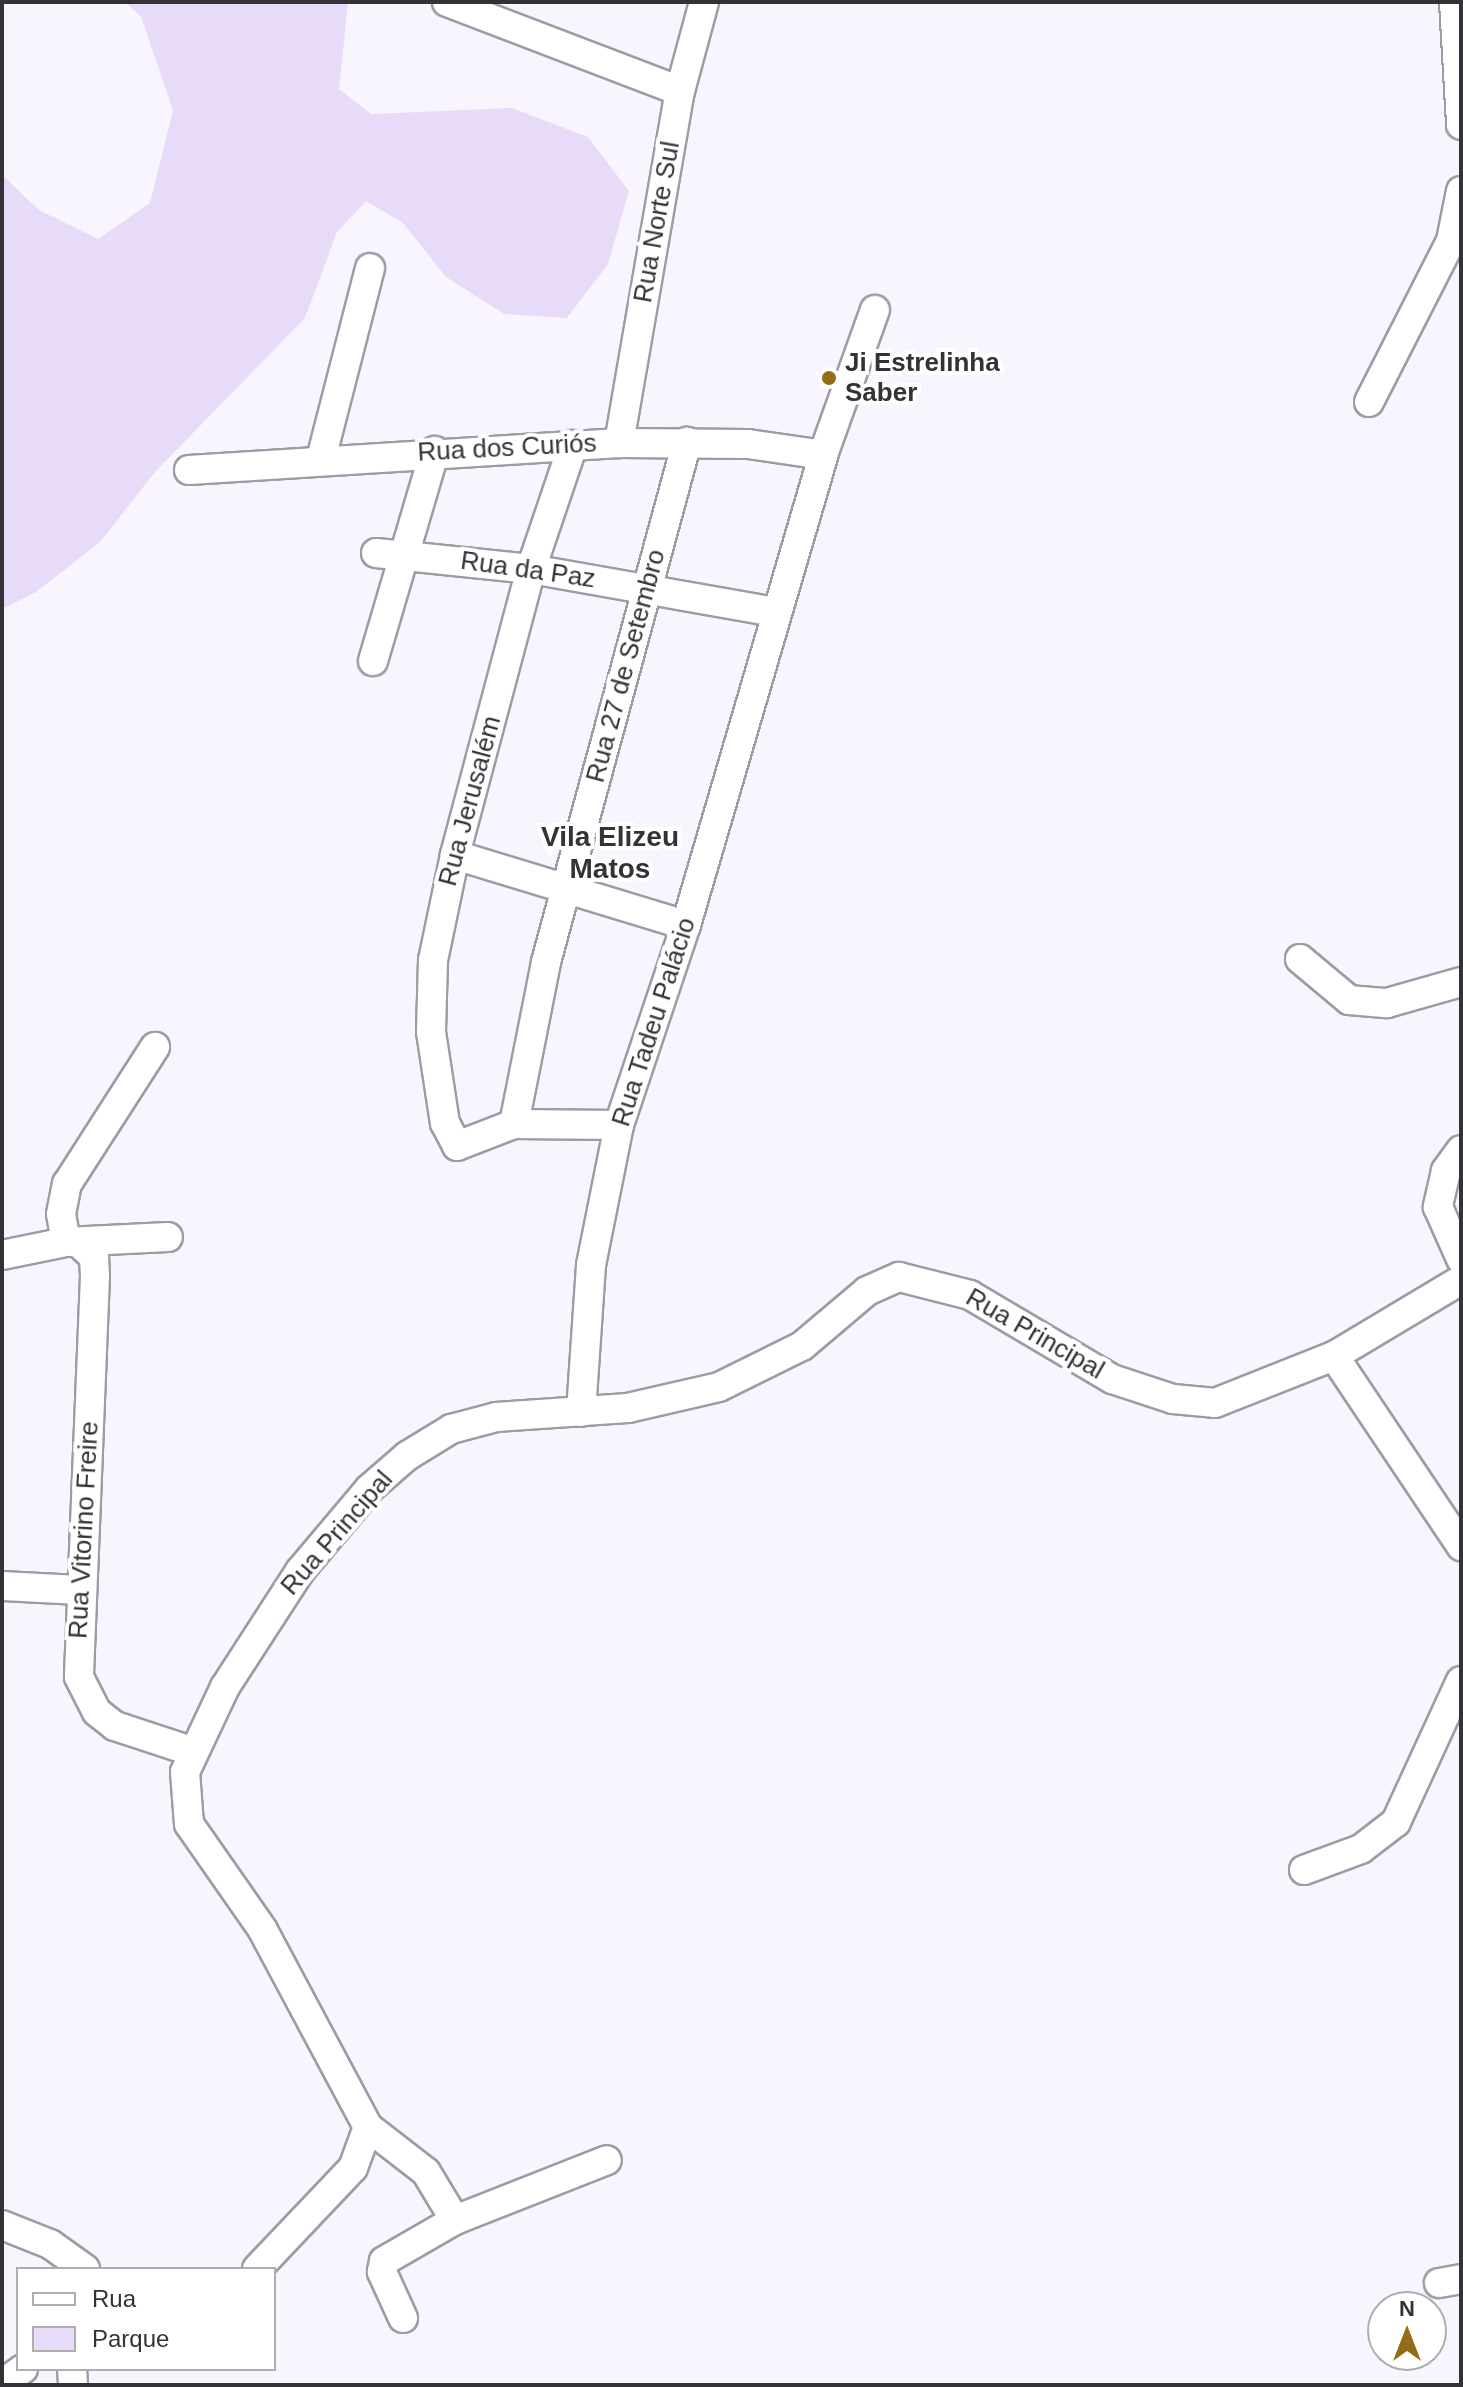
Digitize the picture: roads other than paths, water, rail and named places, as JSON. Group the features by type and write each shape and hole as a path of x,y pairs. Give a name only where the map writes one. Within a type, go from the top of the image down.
{"street":[{"path":"447,2 680,91"},
{"name":"Rua Norte Sul","path":"619,443 680,91 704,2"},
{"path":"1454,2 1461,125"},
{"path":"1369,402 1451,241 1461,191"},
{"path":"321,459 370,268"},
{"name":"Rua Tadeu Palácio","path":"581,1412 591,1265 619,1125 686,925 774,612 823,455 875,310"},
{"name":"Rua dos Curiós","path":"189,470 435,451 619,443 687,442 803,448 823,455"},
{"name":"Rua 27 de Setembro","path":"514,1124 526,1044 687,442"},
{"name":"Rua Jerusalém","path":"514,1124 472,1146 449,1139 431,1032 433,960 455,855 531,569 573,445"},
{"path":"373,661 408,554 435,451"},
{"name":"Rua da Paz","path":"376,553 531,569 774,612"},
{"path":"455,855 686,925"},
{"path":"1300,959 1349,1000 1387,1003 1461,982"},
{"name":"Rua Vitorino Freire","path":"155,1047 67,1184 61,1214 73,1244 94,1257 95,1276 79,1590 79,1677 97,1712 131,1734 191,1751"},
{"path":"514,1124 619,1125"},
{"path":"1461,1150 1446,1171 1438,1207 1461,1259"},
{"path":"2,1255 73,1244 168,1237"},
{"name":"Rua Principal","path":"368,2127 263,1930 189,1824 182,1794 191,1751 292,1582 369,1489 407,1456 451,1429 496,1417 581,1412 673,1400 763,1368 802,1346 867,1291 899,1277 953,1288 1074,1361 1173,1399 1236,1399 1334,1356 1461,1280"},
{"path":"1334,1356 1461,1546"},
{"path":"2,1586 79,1590"},
{"path":"1304,1870 1361,1849 1396,1822 1461,1681"},
{"path":"259,2267 353,2168 364,2153 368,2127 426,2172 455,2220"},
{"path":"403,2318 382,2266 455,2220 607,2160"},
{"path":"2,2225 50,2244 82,2267"},
{"path":"2,2384 20,2371"}],"place":[{"name":"Ji Estrelinha Saber","path":"829,378"}],"district":[{"name":"Vila Elizeu Matos","path":"610,853"}]}
